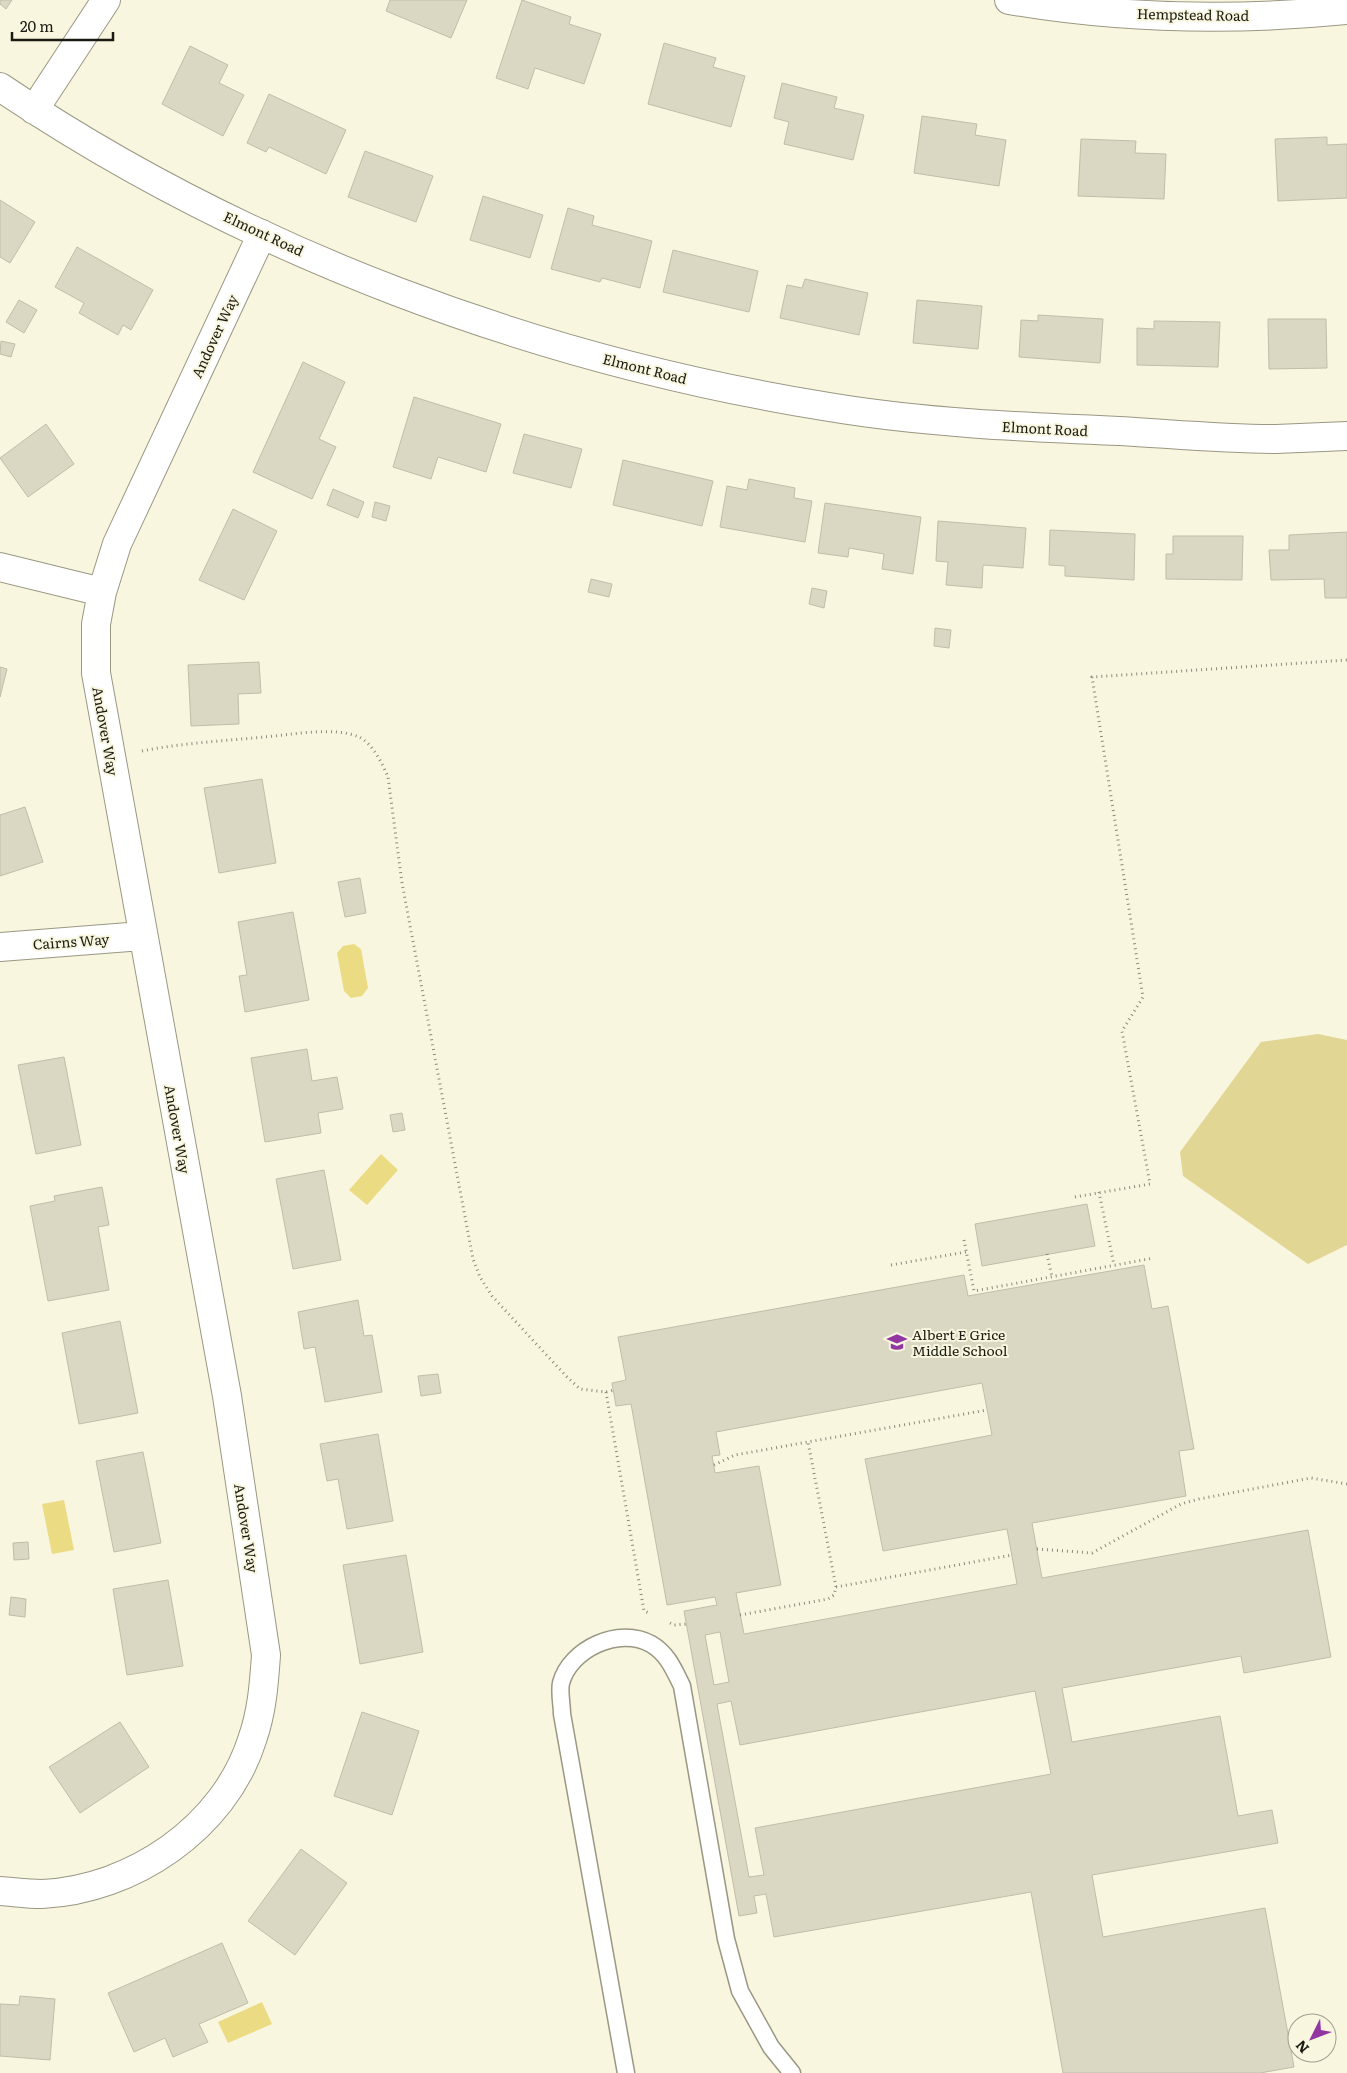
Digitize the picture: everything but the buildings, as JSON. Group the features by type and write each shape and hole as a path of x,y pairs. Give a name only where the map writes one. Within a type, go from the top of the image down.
{"street":[{"path":"34,110 106,0"},
{"name":"Hempstead Road","path":"1009,0 1068,10 1206,16 1347,10"},
{"name":"Elmont Road","path":"0,87 34,110 140,172 262,234 338,268 476,320 581,352 723,388 832,408 978,425 1273,439 1347,436"},
{"name":"Andover Way","path":"0,1891 41,1894 86,1888 128,1874 170,1850 206,1818 232,1782 252,1742 264,1694 266,1655 227,1396 142,936 96,673 96,624 102,592 116,544 262,234"},
{"path":"0,567 102,592"},
{"name":"Cairns Way","path":"0,947 142,936"}],"lane":[{"path":"626,2073 562,1714 561,1684 574,1659 596,1643 623,1637 650,1644 671,1662 682,1686 726,1939 740,1990 771,2047 792,2073"}],"path":[{"path":"1076,1197 1150,1184 1122,1031 1143,997 1092,677 1347,660"},
{"path":"110,756 173,745 318,732 359,737 370,745 383,765 388,777 402,883 473,1259 480,1277 492,1296 566,1376 580,1389 606,1392 614,1390"},
{"path":"1100,1192 1114,1265"},
{"path":"964,1240 974,1290 1154,1258"},
{"path":"891,1265 966,1252"},
{"path":"1047,1254 1052,1276"},
{"path":"606,1392 644,1611 652,1615"},
{"path":"714,1465 735,1456 987,1410"},
{"path":"740,1615 828,1599 834,1595 836,1587 808,1442"},
{"path":"1037,1549 1092,1553 1181,1504 1198,1499 1311,1478 1347,1484"},
{"path":"836,1587 1012,1555"},
{"path":"667,1622 674,1625 687,1624"}],"shaded area":[{"path":"354,944 361,949 368,988 362,996 351,998 344,991 337,953 343,946"},
{"path":"1318,1034 1347,1040 1347,1245 1308,1264 1183,1176 1180,1152 1261,1042"},
{"path":"381,1154 398,1170 367,1205 349,1190"},
{"path":"64,1500 74,1550 52,1554 42,1504"},
{"path":"262,2002 272,2024 228,2043 218,2022"}],"place":[{"name":"Albert E Grice Middle School","path":"897,1342"}]}
